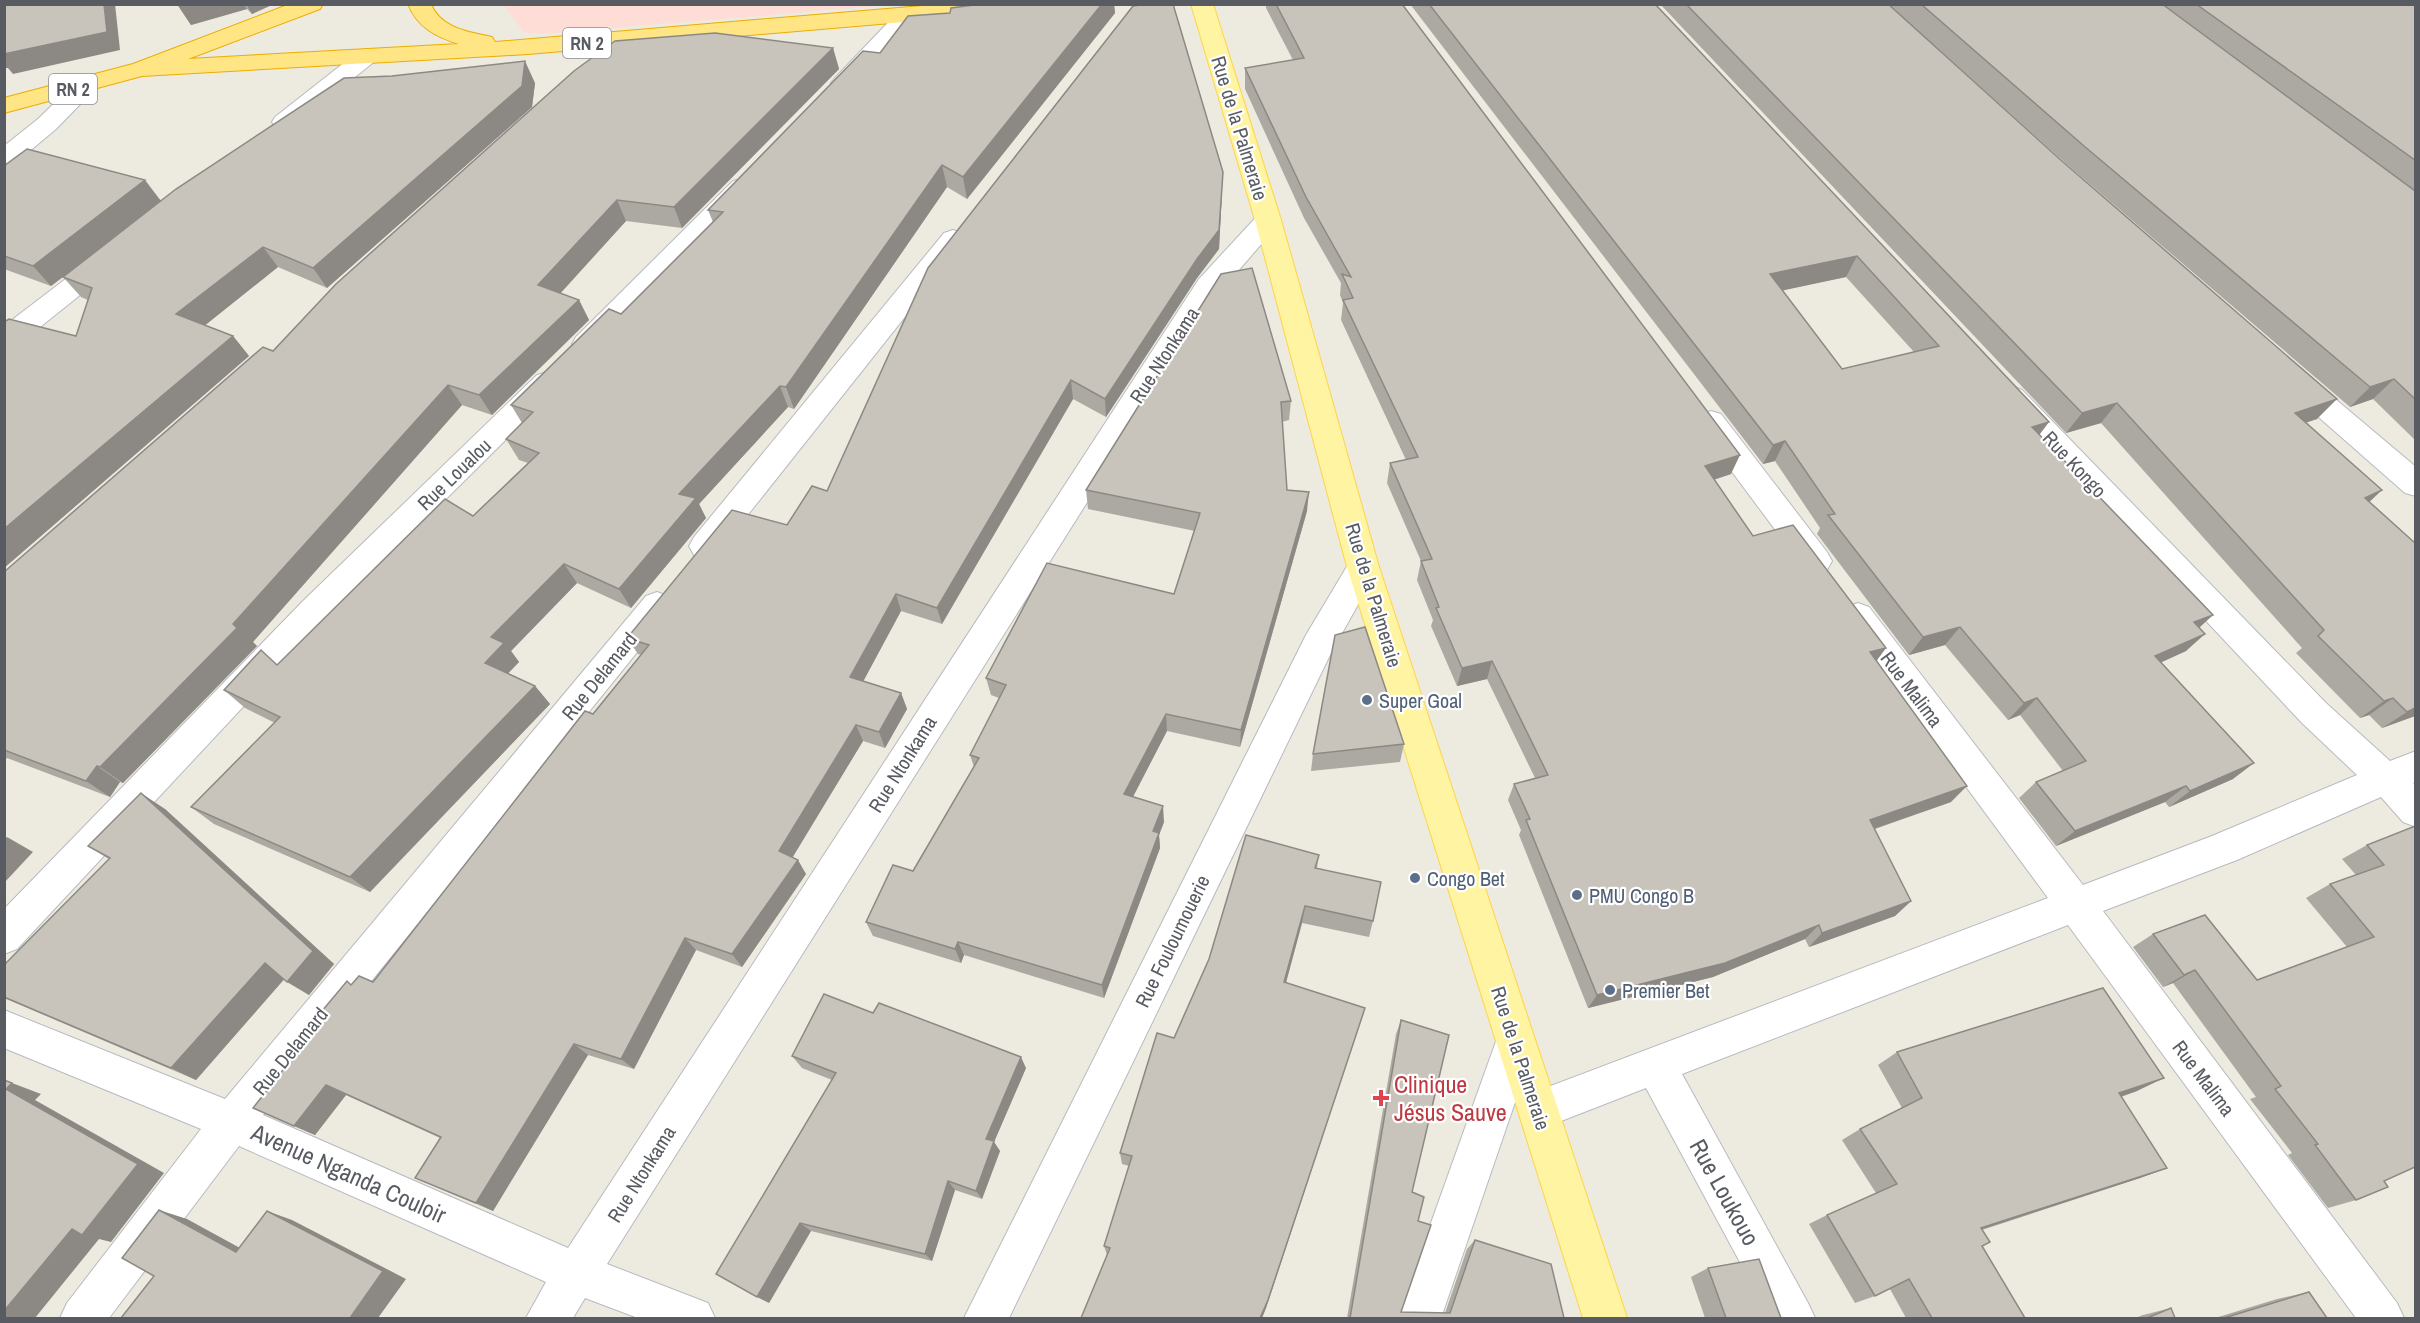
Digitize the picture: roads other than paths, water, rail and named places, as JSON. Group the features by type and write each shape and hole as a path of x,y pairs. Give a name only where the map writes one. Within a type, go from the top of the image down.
{"highway":[{"name":"RN 2","path":"4,106 141,69 312,4"},
{"path":"419,4 431,23 451,33 479,42 528,47"},
{"name":"RN 2","path":"141,69 528,47 1032,4"}],"main road":[{"name":"Rue de la Palmeraie","path":"1202,4 1268,220 1363,567 1429,764 1515,1044 1605,1318"}],"street":[{"path":"821,106 908,15"},
{"path":"589,71 623,39"},
{"path":"266,137 367,56"},
{"path":"4,159 47,124 86,85"},
{"name":"Rue Loualou","path":"4,936 314,610 645,286 765,163"},
{"name":"Rue Delamard","path":"82,1318 232,1122 876,337 970,217"},
{"name":"Rue Ntonkama","path":"548,1318 1209,286 1268,220"},
{"path":"4,341 126,246"},
{"path":"2275,363 2415,485"},
{"name":"Rue Kongo","path":"1992,376 2314,713 2400,772 2415,811"},
{"name":"Rue Malima","path":"1694,400 2076,905 2382,1318"},
{"name":"Rue Fouloumouerie","path":"986,1318 1318,645 1363,567"},
{"path":"1538,1110 2224,848 2400,772"},
{"name":"Avenue Nganda Couloir","path":"4,1029 232,1122 578,1274 693,1318"},
{"path":"1419,1318 1515,1044"},
{"name":"Rue Loukouo","path":"1656,1066 1794,1318"}],"place":[{"name":"Super Goal","path":"1367,700"},
{"name":"Congo Bet","path":"1415,878"},
{"name":"PMU Congo B","path":"1577,895"},
{"name":"Premier Bet","path":"1610,990"},
{"name":"Clinique Jésus Sauve","path":"1381,1098"}]}
